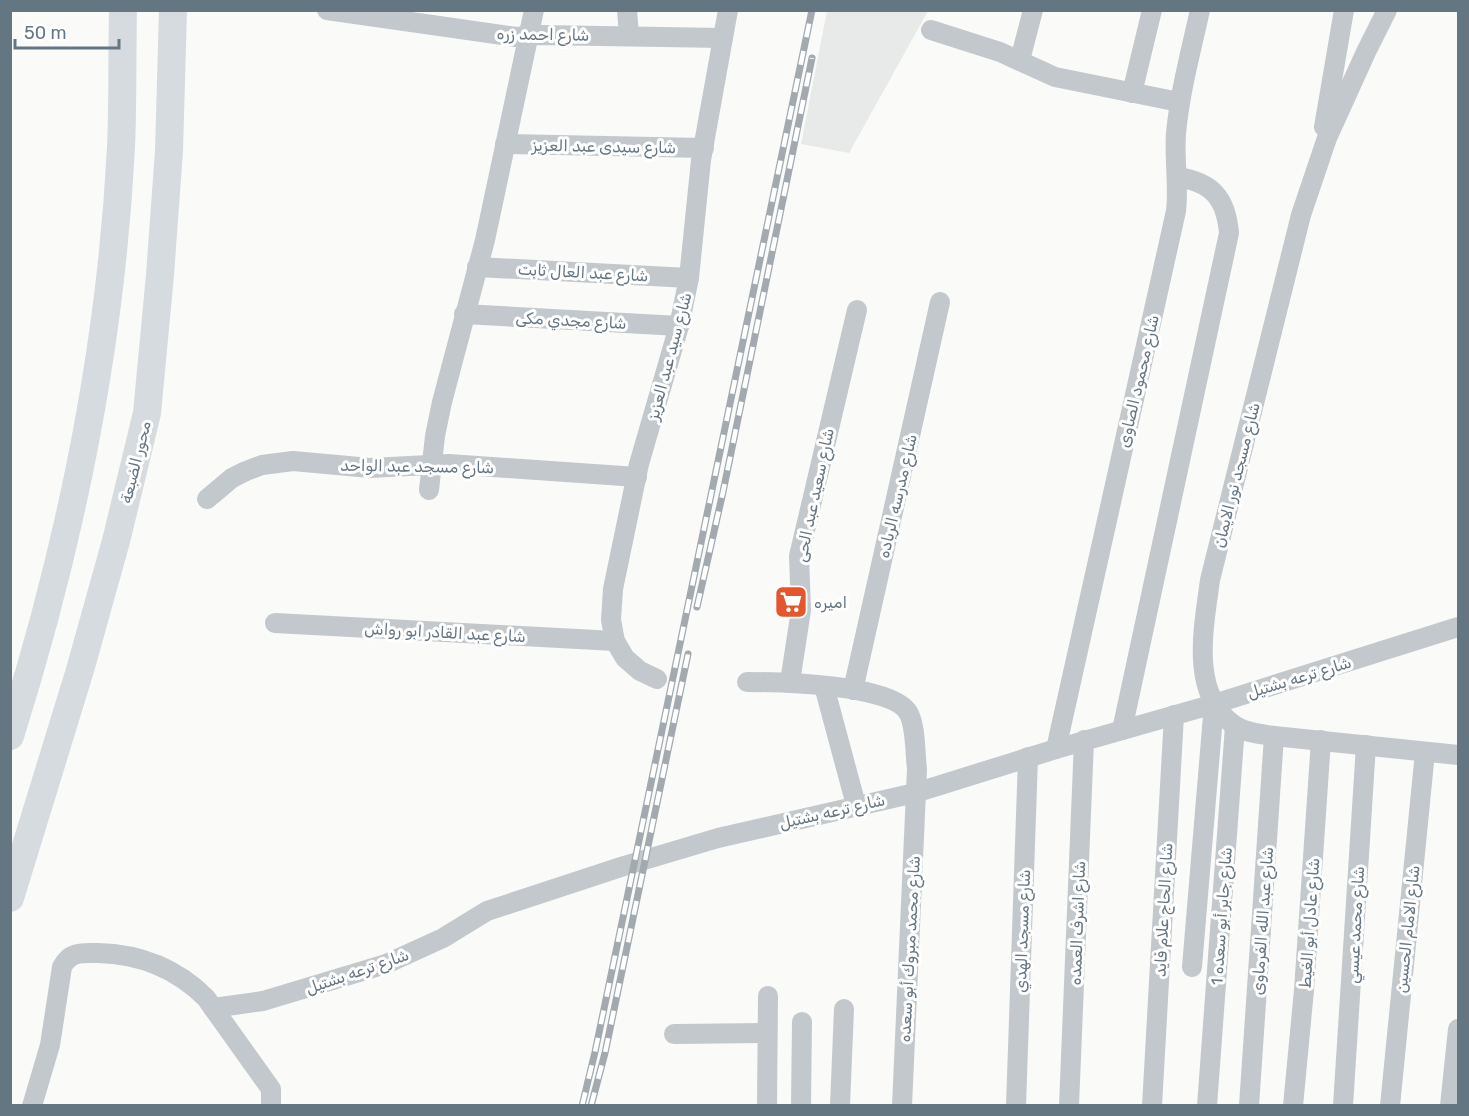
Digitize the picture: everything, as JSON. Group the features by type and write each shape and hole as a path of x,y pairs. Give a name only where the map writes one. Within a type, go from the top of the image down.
{"highway":[{"path":"10,736 35,658 67,533 92,405 110,277 120,159 123,10"},
{"name":"محور الضبعة","path":"10,898 80,670 116,541 147,413 169,151 173,10"}],"street":[{"name":"شارع احمد زره","path":"327,10 516,37 538,34 723,38"},
{"path":"429,490 442,402 477,267 534,10"},
{"path":"627,10 629,36"},
{"name":"شارع سيد عبد العزيز","path":"657,679 639,671 632,665 615,641 611,620 613,589 637,477 679,326 689,278 704,148 728,10"},
{"path":"1020,60 1033,10"},
{"path":"1132,93 1152,10"},
{"name":"شارع محمود الصاوى","path":"1056,748 1176,211 1178,192 1176,136 1179,102 1200,10"},
{"path":"1317,163 1344,10"},
{"name":"شارع مسجد نور الايمان","path":"1235,726 1214,704 1205,677 1204,629 1210,580 1301,215 1317,163 1387,10"},
{"path":"931,30 1000,52 1055,77 1179,102"},
{"name":"شارع سيدى عبد العزيز","path":"505,144 704,148"},
{"path":"1122,730 1229,233 1228,216 1221,200 1209,187 1194,180 1177,177"},
{"name":"شارع عبد العال ثابت","path":"477,267 689,278"},
{"name":"شارع مدرسه الرياده","path":"853,690 940,302"},
{"name":"شارع سعيد عبد الحى","path":"790,682 801,610 799,556 857,310"},
{"name":"شارع مجدي مكى","path":"464,314 679,326"},
{"name":"شارع مسجد عبد الواحد","path":"207,498 232,478 262,465 293,461 370,468 432,465 637,477"},
{"name":"شارع عبد القادر ابو رواش","path":"275,623 615,641"},
{"name":"شارع ترعه بشتيل","path":"213,1008 263,1001 386,964 443,938 487,910 624,866 718,838 915,793 1056,748 1214,704 1458,627"},
{"path":"747,681 790,682 853,690 893,699 903,705 910,715 916,769 915,793"},
{"path":"824,686 856,805"},
{"path":"1192,967 1214,704"},
{"name":"شارع الحاج علام فايد","path":"1152,1106 1174,715"},
{"path":"1235,726 1274,736 1458,755"},
{"name":"شارع جابر أبو سعده 1","path":"1207,1106 1235,726"},
{"name":"شارع عبد الله الفرماوى","path":"1249,1106 1274,736"},
{"name":"شارع اشرف العمده","path":"1069,1106 1084,740"},
{"name":"شارع عادل أبو الغيط","path":"1293,1106 1305,978 1321,740"},
{"name":"شارع محمد عيسي","path":"1343,1106 1366,745"},
{"name":"شارع الامام الحسين","path":"1390,1106 1425,752"},
{"name":"شارع مسجد الهدي","path":"1016,1106 1028,757"},
{"name":"شارع محمد مبروك أبو سعده","path":"902,1106 915,793"},
{"path":"32,1106 50,1045 62,967 72,956 80,952 114,953 142,958 156,963 189,982 206,998 271,1089 271,1106"},
{"path":"767,1106 768,996"},
{"path":"840,1106 844,1009"},
{"path":"801,1106 802,1022"},
{"path":"1450,1106 1458,1029"},
{"path":"674,1034 767,1033"}],"shaded area":[{"path":"827,11 928,11 849,153 801,144"}],"railway":[{"path":"582,1106 812,10"},
{"path":"697,607 723,492 812,58"},
{"path":"591,1106 605,1053 688,654"}],"place":[{"name":"اميره","path":"791,602"}]}
